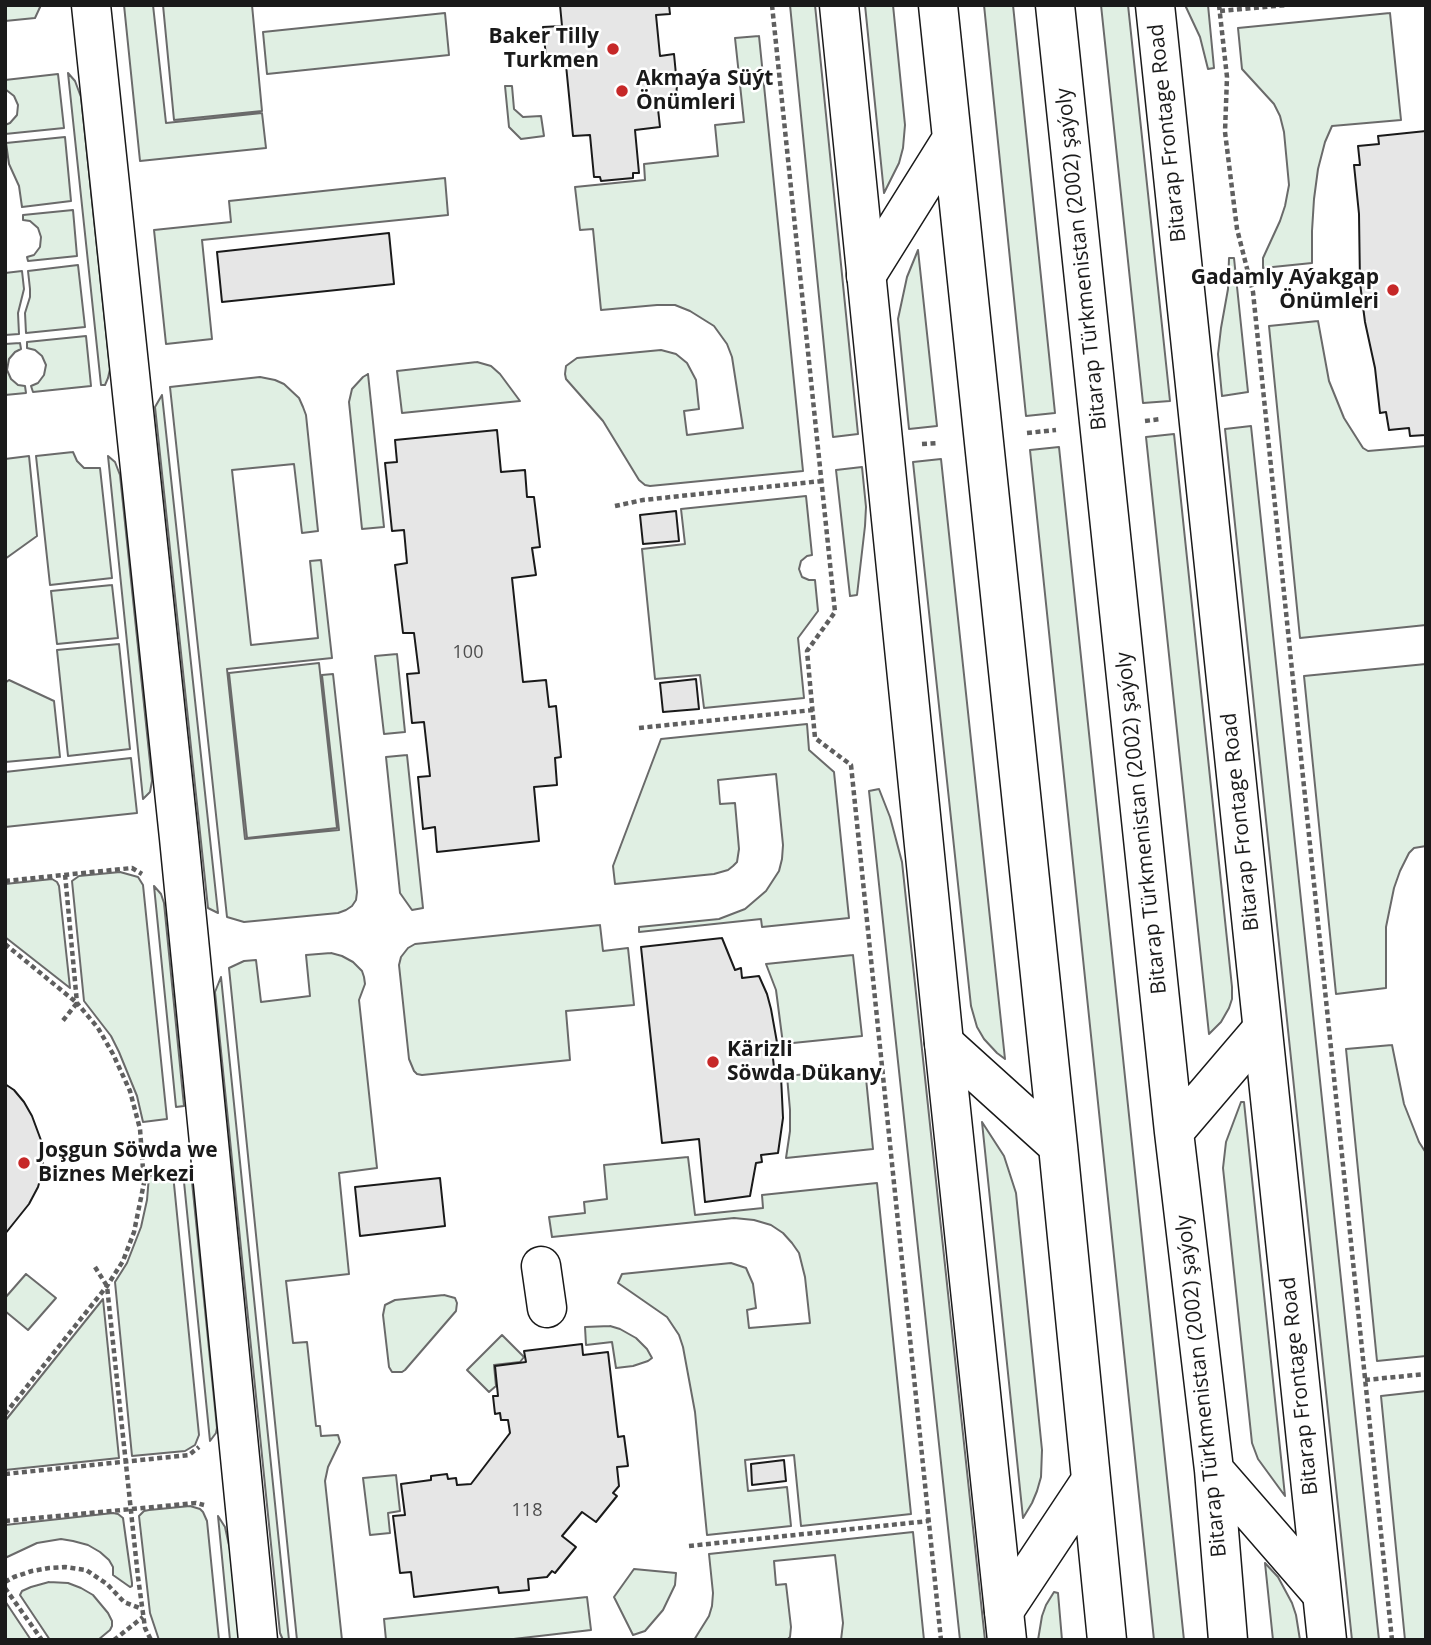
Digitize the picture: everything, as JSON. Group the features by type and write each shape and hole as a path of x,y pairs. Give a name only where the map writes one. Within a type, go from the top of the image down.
{"street":[{"path":"92,5 179,838 258,1640"},
{"path":"839,5 1006,1625"},
{"path":"938,5 1107,1640"},
{"name":"Bitarap Türkmenistan (2002) şaýoly","path":"1055,5 1174,1132 1214,1470 1228,1640"},
{"name":"Bitarap Frontage Road","path":"1155,5 1327,1640"},
{"path":"866,276 951,140"},
{"path":"1174,1132 1262,1029"},
{"path":"944,1043 1058,1146"},
{"path":"541,1266 547,1308"},
{"path":"1214,1470 1321,1593"},
{"path":"1006,1625 1091,1480"}],"path":[{"path":"772,5 835,612 807,651 813,710 816,738 850,765 940,1640"},
{"path":"1286,5 1220,8 1227,77 1225,132 1237,229 1253,292 1392,1640"},
{"path":"1027,433 1056,430"},
{"path":"615,506 643,500 822,481"},
{"path":"639,728 813,710"},
{"path":"5,881 65,874 77,1003 61,1023"},
{"path":"5,944 77,1003 98,1028 130,1090 140,1129 144,1183 134,1233 123,1261 107,1286 5,1414"},
{"path":"96,1267 107,1286 142,1609 145,1628 151,1640"},
{"path":"1365,1380 1426,1374"},
{"path":"5,1474 189,1455"},
{"path":"5,1521 196,1503 208,1510"},
{"path":"689,1546 929,1521"},
{"path":"5,1582 41,1569 65,1567 86,1570 107,1584 124,1602 142,1609"},
{"path":"5,1588 42,1640"},
{"path":"114,1640 144,1616"}],"green space":[{"path":"5,5 41,5 35,18 5,21"},
{"path":"124,5 153,5 166,123 262,113 266,148 140,161"},
{"path":"163,5 252,5 262,111 174,120"},
{"path":"790,5 815,5 858,434 833,437"},
{"path":"865,5 893,5 905,125 899,163 884,193"},
{"path":"984,5 1013,5 1055,413 1026,416"},
{"path":"1101,5 1128,5 1170,401 1143,403"},
{"path":"1185,5 1208,5 1214,68 1208,69 1200,37"},
{"path":"445,13 449,55 267,74 263,32"},
{"path":"1390,13 1401,120 1332,126 1318,169 1312,263 1263,268 1263,258 1280,221 1289,185 1284,132 1274,104 1242,69 1238,28"},
{"path":"759,36 803,471 645,485 639,480 603,421 566,379 566,366 577,358 661,350 676,354 687,363 696,380 699,409 684,411 687,435 743,428 732,357 727,344 714,326 675,305 601,310 593,229 580,230 575,187 645,180 644,164 718,156 715,125 744,122 735,38"},
{"path":"68,73 75,81 81,97 110,369 105,385 101,385"},
{"path":"58,74 64,128 5,134 5,125 17,115 18,105 14,96 5,89 5,80"},
{"path":"505,86 512,86 514,109 523,117 541,116 544,136 521,139 509,127"},
{"path":"65,137 71,201 22,207 19,186 9,164 6,143"},
{"path":"445,178 448,215 202,240 212,339 166,344 154,230 231,222 229,201"},
{"path":"73,210 77,256 28,261 27,257 34,255 40,247 41,237 38,228 30,221 23,220 23,215"},
{"path":"918,250 937,426 909,429 898,319 907,277"},
{"path":"1229,258 1234,258 1248,392 1222,396 1218,354 1228,289"},
{"path":"78,265 85,327 26,333 25,313 30,297 28,271"},
{"path":"22,271 24,289 18,313 19,334 5,335 5,273"},
{"path":"1318,321 1329,381 1344,418 1363,448 1368,451 1426,446 1426,625 1300,638 1269,326"},
{"path":"86,336 91,386 33,392 31,386 38,383 44,375 46,365 42,356 27,348 27,342"},
{"path":"20,343 21,349 9,359 7,370 11,379 18,385 25,386 26,393 5,395 5,344"},
{"path":"477,362 491,366 500,374 520,401 402,413 397,371"},
{"path":"368,374 384,527 362,529 349,402 352,389"},
{"path":"260,377 284,384 299,398 303,407 318,531 302,533 294,464 232,470 251,645 318,638 310,561 321,560 332,658 227,669 245,839 339,830 322,675 333,674 357,892 352,906 338,913 244,922 227,917 170,387"},
{"path":"162,395 218,913 208,908 155,407"},
{"path":"1251,426 1379,1640 1352,1640 1225,429"},
{"path":"1174,434 1232,987 1229,1008 1221,1022 1209,1034 1146,437"},
{"path":"1059,447 1184,1640 1154,1640 1030,450"},
{"path":"73,452 84,468 100,468 112,578 50,585 36,456"},
{"path":"29,456 37,536 5,559 5,459"},
{"path":"108,456 115,462 120,475 152,781 150,792 143,799"},
{"path":"941,459 1005,1059 984,1039 977,1027 971,1006 913,462"},
{"path":"862,467 865,526 857,595 850,596 836,470"},
{"path":"806,496 812,555 801,561 799,569 802,577 815,580 818,611 798,638 804,698 704,708 700,675 655,679 642,549 685,544 681,509"},
{"path":"112,585 118,638 57,644 51,591"},
{"path":"119,644 130,749 68,756 57,650"},
{"path":"397,654 405,732 384,734 375,656"},
{"path":"319,663 337,828 247,838 229,673"},
{"path":"1426,664 1426,846 1414,848 1409,853 1394,888 1386,927 1386,988 1336,994 1304,676"},
{"path":"9,680 54,701 60,757 5,762 5,683"},
{"path":"807,724 809,750 834,772 849,918 762,927 761,919 639,932 639,927 719,919 745,909 766,891 779,871 782,859 776,774 718,780 720,804 735,803 739,849 737,862 728,870 714,874 615,884 613,866 661,739"},
{"path":"407,755 423,908 412,910 400,893 386,757"},
{"path":"131,758 137,813 5,827 5,772"},
{"path":"879,789 902,862 985,1640 960,1640 869,791"},
{"path":"120,872 138,877 143,885 167,1119 143,1122 137,1096 119,1052 111,1036 84,1001 72,881 79,876"},
{"path":"52,879 59,886 70,988 5,937 5,884"},
{"path":"154,886 164,903 184,1106 176,1107"},
{"path":"600,925 603,951 628,948 634,1005 566,1011 570,1060 422,1075 414,1071 409,1059 399,965 408,948 415,944"},
{"path":"331,953 353,962 364,977 365,984 359,1000 377,1168 339,1173 349,1274 286,1281 293,1343 307,1342 316,1426 320,1426 321,1436 338,1435 340,1442 328,1467 325,1481 342,1640 297,1640 229,968 244,961 256,960 261,1002 310,996 306,955"},
{"path":"853,955 862,1036 783,1044 776,990 766,964"},
{"path":"221,977 289,1640 283,1640 280,1633 215,992"},
{"path":"1392,1045 1404,1104 1426,1153 1426,1356 1377,1361 1346,1049"},
{"path":"865,1068 873,1149 786,1158 790,1131 787,1076"},
{"path":"1241,1102 1244,1102 1285,1496 1258,1459 1252,1443 1223,1168 1226,1142"},
{"path":"982,1122 1004,1156 1016,1193 1042,1450 1041,1477 1032,1503 1023,1518"},
{"path":"688,1157 695,1215 763,1208 762,1195 877,1183 911,1514 801,1526 794,1455 745,1460 748,1491 787,1487 791,1526 707,1535 695,1412 679,1335 667,1317 618,1283 622,1274 731,1263 746,1268 753,1284 756,1308 747,1310 749,1328 810,1323 805,1277 799,1253 783,1233 771,1225 754,1220 734,1218 552,1237 549,1217 585,1213 584,1202 607,1199 604,1165"},
{"path":"183,1172 191,1172 217,1428 210,1441"},
{"path":"173,1174 199,1435 195,1445 185,1451 132,1456 115,1282 127,1263 141,1227 149,1176"},
{"path":"26,1274 56,1298 28,1330 5,1311 5,1298"},
{"path":"444,1295 455,1298 456,1311 405,1370 392,1372 389,1367 383,1315 385,1305 395,1300"},
{"path":"103,1299 119,1458 5,1470 5,1421"},
{"path":"610,1326 636,1338 652,1358 633,1366 616,1368 612,1342 586,1345 585,1327"},
{"path":"502,1335 524,1357 520,1362 494,1365 496,1386 489,1392 467,1370"},
{"path":"1426,1391 1426,1640 1405,1640 1381,1396"},
{"path":"396,1475 400,1511 388,1513 390,1533 370,1535 363,1478"},
{"path":"190,1506 200,1509 207,1521 219,1640 159,1640 150,1613 139,1516 149,1510"},
{"path":"113,1513 123,1518 132,1583 130,1587 113,1575 113,1567 100,1552 73,1541 61,1539 37,1543 5,1558 5,1525"},
{"path":"218,1516 225,1527 230,1550 240,1640 230,1640"},
{"path":"913,1532 924,1640 841,1640 843,1623 835,1555 774,1561 776,1585 786,1584 791,1627 787,1640 694,1640 712,1606 709,1554"},
{"path":"1265,1563 1278,1577 1292,1603 1300,1640 1273,1640"},
{"path":"634,1569 676,1573 675,1585 663,1610 645,1631 633,1635 614,1597"},
{"path":"49,1582 68,1583 93,1595 112,1621 110,1630 98,1640 50,1640 20,1595 22,1591"},
{"path":"1054,1592 1058,1593 1062,1640 1038,1640 1042,1616"},
{"path":"587,1597 591,1630 505,1640 386,1640 384,1619"},
{"path":"5,1601 31,1640 5,1640"}],"building":[{"name":"Akmaýa Süýt Önümleri","path":"560,5 669,5 670,14 656,15 660,56 674,54 676,98 673,108 658,109 660,127 635,130 639,173 633,173 633,178 601,181 600,177 594,177 590,135 573,136 566,65 547,67 543,27 562,26"},
{"name":"Gadamly Aýakgap Önümleri","path":"1426,131 1426,435 1410,436 1409,428 1389,430 1386,412 1380,413 1360,283 1359,214 1354,165 1360,165 1358,146 1379,144 1378,136"},
{"path":"389,233 394,284 222,302 217,252"},
{"path":"497,430 501,472 525,470 527,497 534,497 540,547 532,548 536,575 512,578 523,682 546,680 549,707 556,706 561,757 555,758 557,785 534,787 539,841 437,852 435,827 423,829 418,777 430,776 424,722 412,723 407,674 419,673 414,633 403,633 395,565 407,563 404,530 392,531 385,463 397,462 395,440"},
{"path":"676,511 679,541 643,544 640,515"},
{"path":"696,679 699,709 663,712 660,683"},
{"name":"Kärizli Söwda Dükany","path":"722,938 735,970 741,968 742,978 759,976 767,994 778,1048 772,1049 775,1077 781,1076 783,1118 778,1153 761,1155 762,1162 756,1163 750,1196 705,1202 699,1139 662,1143 641,947"},
{"name":"Joşgun Söwda we Biznes Merkezi","path":"5,1084 14,1090 32,1116 42,1143 43,1170 29,1204 5,1234"},
{"path":"440,1178 445,1226 360,1236 355,1187"},
{"path":"582,1344 583,1355 608,1352 618,1437 624,1436 628,1466 617,1467 619,1486 613,1493 617,1496 596,1522 582,1512 562,1536 576,1547 555,1573 552,1571 547,1577 528,1579 529,1590 499,1593 498,1587 414,1597 411,1572 400,1573 393,1516 405,1515 401,1484 431,1480 431,1476 447,1474 448,1479 456,1478 457,1485 471,1484 510,1433 508,1420 501,1420 500,1413 495,1414 493,1396 498,1396 495,1366 526,1362 524,1351"},
{"path":"784,1460 786,1481 752,1485 751,1464"}],"place":[{"name":"Baker Tilly Turkmen","path":"613,49"},
{"name":"Akmaýa Süýt Önümleri","path":"622,91"},
{"name":"Gadamly Aýakgap Önümleri","path":"1393,290"},
{"name":"Kärizli Söwda Dükany","path":"713,1062"},
{"name":"Joşgun Söwda we Biznes Merkezi","path":"24,1163"}]}
